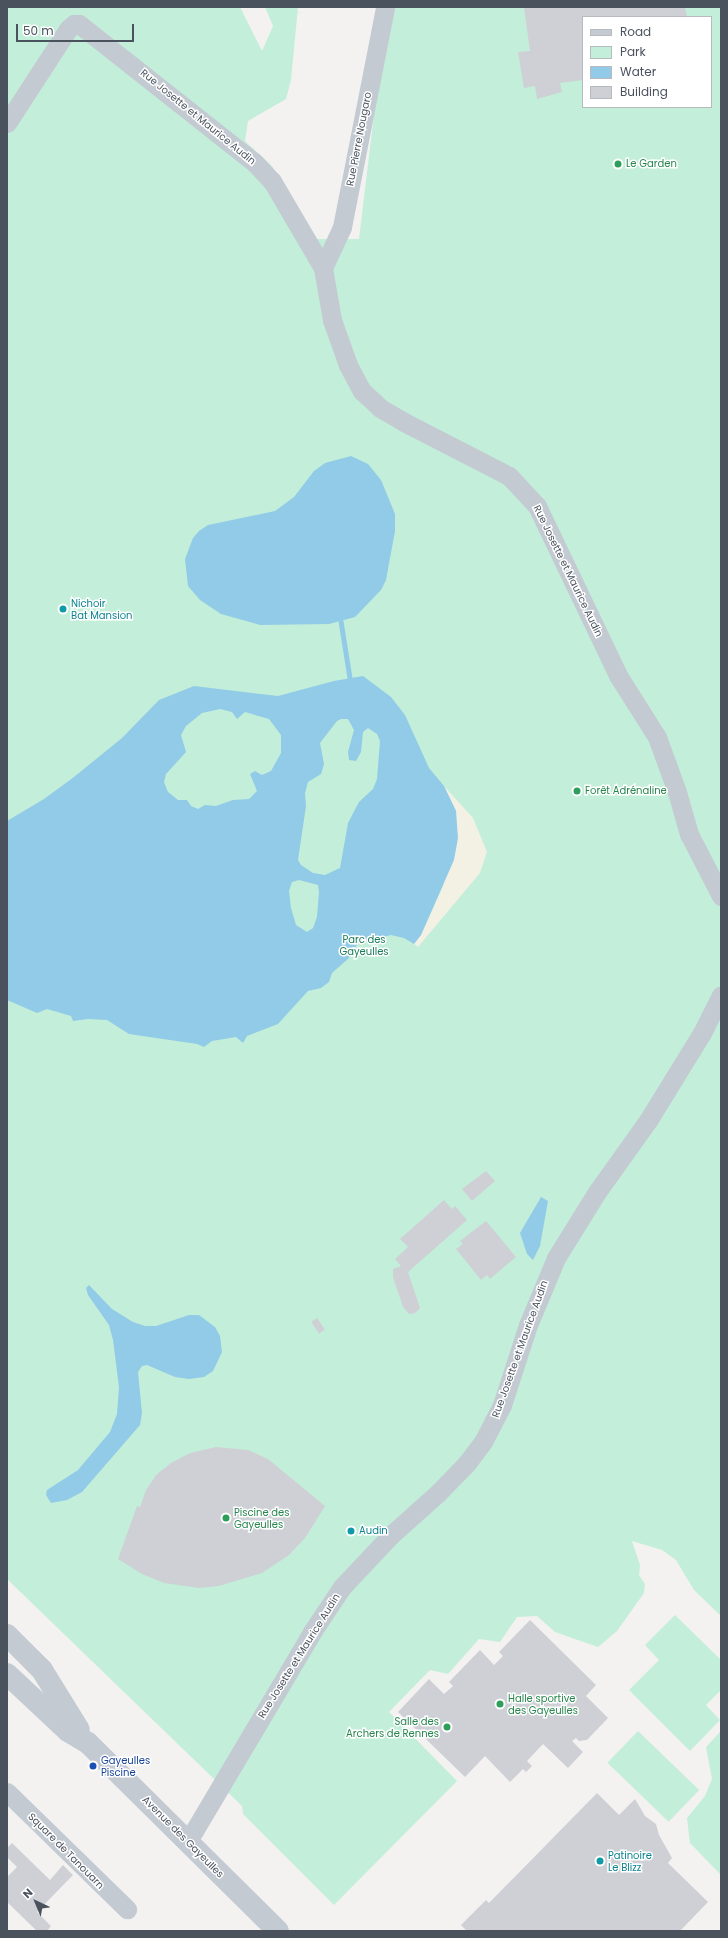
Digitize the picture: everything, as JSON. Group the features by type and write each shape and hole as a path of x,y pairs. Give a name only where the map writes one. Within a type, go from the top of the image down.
{"street":[{"name":"Rue Pierre Nougaro","path":"323,268 342,227 385,7"},
{"name":"Rue Josette et Maurice Audin","path":"7,123 68,29 74,24 79,24 254,162 272,182 323,268 332,320 348,365 362,391 380,408 404,422 509,476 537,506 619,677 657,738 677,792 689,834 721,896"},
{"name":"Rue Josette et Maurice Audin","path":"186,1840 194,1831 214,1795 342,1587 391,1535 438,1493 467,1463 483,1442 502,1405 528,1325 556,1258 597,1192 649,1119 702,1033 721,995"},
{"name":"Avenue des Gayeulles","path":"7,1635 42,1670 88,1743 278,1931"},
{"name":"Avenue des Gayeulles","path":"7,1674 68,1731 88,1743"},
{"name":"Square de Tanouarn","path":"7,1792 127,1909"}],"green space":[{"name":"Parc des Gayeulles","path":"7,7 240,7 262,51 273,26 265,7 298,7 291,80 286,99 248,121 245,141 272,166 316,239 359,239 379,73 394,7 721,7 721,1616 694,1590 676,1560 662,1550 632,1541 640,1565 639,1575 645,1584 644,1593 617,1631 598,1647 555,1632 537,1616 517,1617 500,1642 479,1639 448,1674 430,1670 389,1712 457,1781 334,1905 243,1814 242,1806 7,1579"},
{"path":"675,1615 721,1660 721,1690 706,1705 720,1720 690,1751 629,1690 659,1660 645,1645"},
{"path":"638,1731 699,1790 669,1822 607,1763"},
{"path":"721,1731 721,1875 690,1843 687,1818 705,1796 712,1779 706,1747"}],"sand":[{"path":"444,786 473,818 487,852 480,873 418,947 414,944 421,935 443,886 456,811"}],"water":[{"path":"351,456 368,464 381,480 395,514 395,531 386,580 381,590 355,617 329,624 260,625 221,614 200,600 188,586 185,559 193,538 199,531 208,525 275,511 294,497 314,471 325,463"},
{"path":"363,676 391,697 405,715 429,768 444,786 456,811 458,838 454,860 421,935 414,944 404,938 391,935 358,943 349,958 332,973 329,982 321,988 308,991 278,1024 247,1036 243,1043 236,1037 212,1041 204,1047 197,1044 129,1034 107,1020 88,1019 73,1021 71,1016 47,1009 37,1013 7,1000 7,821 44,799 74,777 122,738 159,700 194,686 278,696 334,681","holes":["220,709 232,712 237,719 245,712 269,719 281,735 281,753 271,771 262,775 255,771 250,774 257,791 249,799 233,800 216,806 205,805 198,809 191,806 187,800 178,800 168,792 164,782 166,774 186,752 181,735 186,726 202,713","341,719 348,719 354,730 348,752 349,760 356,761 361,752 363,732 368,728 377,734 380,741 377,779 373,789 359,802 348,823 340,868 325,875 313,873 301,865 298,860 306,806 305,793 308,782 321,774 324,764 320,743 337,721","299,880 318,885 319,892 317,917 313,928 307,932 296,925 291,908 289,891 292,882"]},
{"path":"541,1197 548,1201 540,1246 533,1260 527,1254 520,1233"},
{"path":"89,1285 112,1309 133,1322 145,1326 156,1326 189,1315 199,1315 215,1327 220,1336 222,1352 213,1371 204,1377 189,1379 175,1377 147,1365 142,1366 138,1372 142,1413 140,1425 82,1492 67,1500 51,1503 46,1495 47,1490 78,1470 110,1432 117,1414 119,1387 113,1340 109,1325 88,1295 86,1288"}],"building":[{"path":"524,7 685,7 687,16 582,16 582,80 560,83 562,92 537,99 535,86 524,88 518,52 530,51"},
{"path":"486,1171 495,1181 472,1201 462,1189"},
{"path":"444,1200 452,1209 455,1206 467,1220 408,1272 420,1308 415,1313 409,1314 403,1307 393,1277 393,1269 401,1266 395,1259 408,1247 400,1239"},
{"path":"486,1221 516,1257 490,1279 487,1275 481,1280 456,1249 463,1244 460,1241"},
{"path":"317,1318 325,1330 319,1334 311,1322"},
{"name":"Piscine des Gayeulles","path":"216,1447 248,1450 268,1459 325,1506 305,1538 289,1555 262,1573 219,1586 199,1588 164,1583 142,1574 118,1559 137,1506 140,1507 146,1490 156,1475 171,1463 190,1453"},
{"name":"Audin","path":"351,1526 356,1530 350,1536 346,1532"},
{"name":"Halle sportive des Gayeulles","path":"530,1620 596,1685 586,1696 608,1718 587,1740 579,1741 576,1738 572,1741 583,1752 568,1768 543,1744 527,1761 532,1766 526,1772 523,1769 510,1782 485,1756 465,1777 398,1712 429,1679 444,1694 453,1686 449,1682 480,1650 494,1665 503,1656 499,1652"},
{"name":"Patinoire Le Blizz","path":"597,1793 619,1815 635,1799 645,1816 656,1824 659,1835 672,1858 668,1863 708,1902 680,1931 467,1931 461,1925 486,1900 489,1903"},
{"path":"12,1843 50,1880 63,1865 73,1875 37,1912 51,1926 47,1931 37,1931 7,1902 7,1877 17,1867 7,1857 7,1848"}],"waterway":[{"path":"341,621 350,678"}],"place":[{"name":"Le Garden","path":"618,164"},
{"name":"Nichoir Bat Mansion","path":"63,609"},
{"name":"Forêt Adrénaline","path":"577,791"},
{"name":"Piscine des Gayeulles","path":"226,1518"},
{"name":"Audin","path":"351,1531"},
{"name":"Halle sportive des Gayeulles","path":"500,1704"},
{"name":"Salle des Archers de Rennes","path":"447,1727"},
{"name":"Gayeulles Piscine","path":"93,1766"},
{"name":"Patinoire Le Blizz","path":"600,1861"}]}
